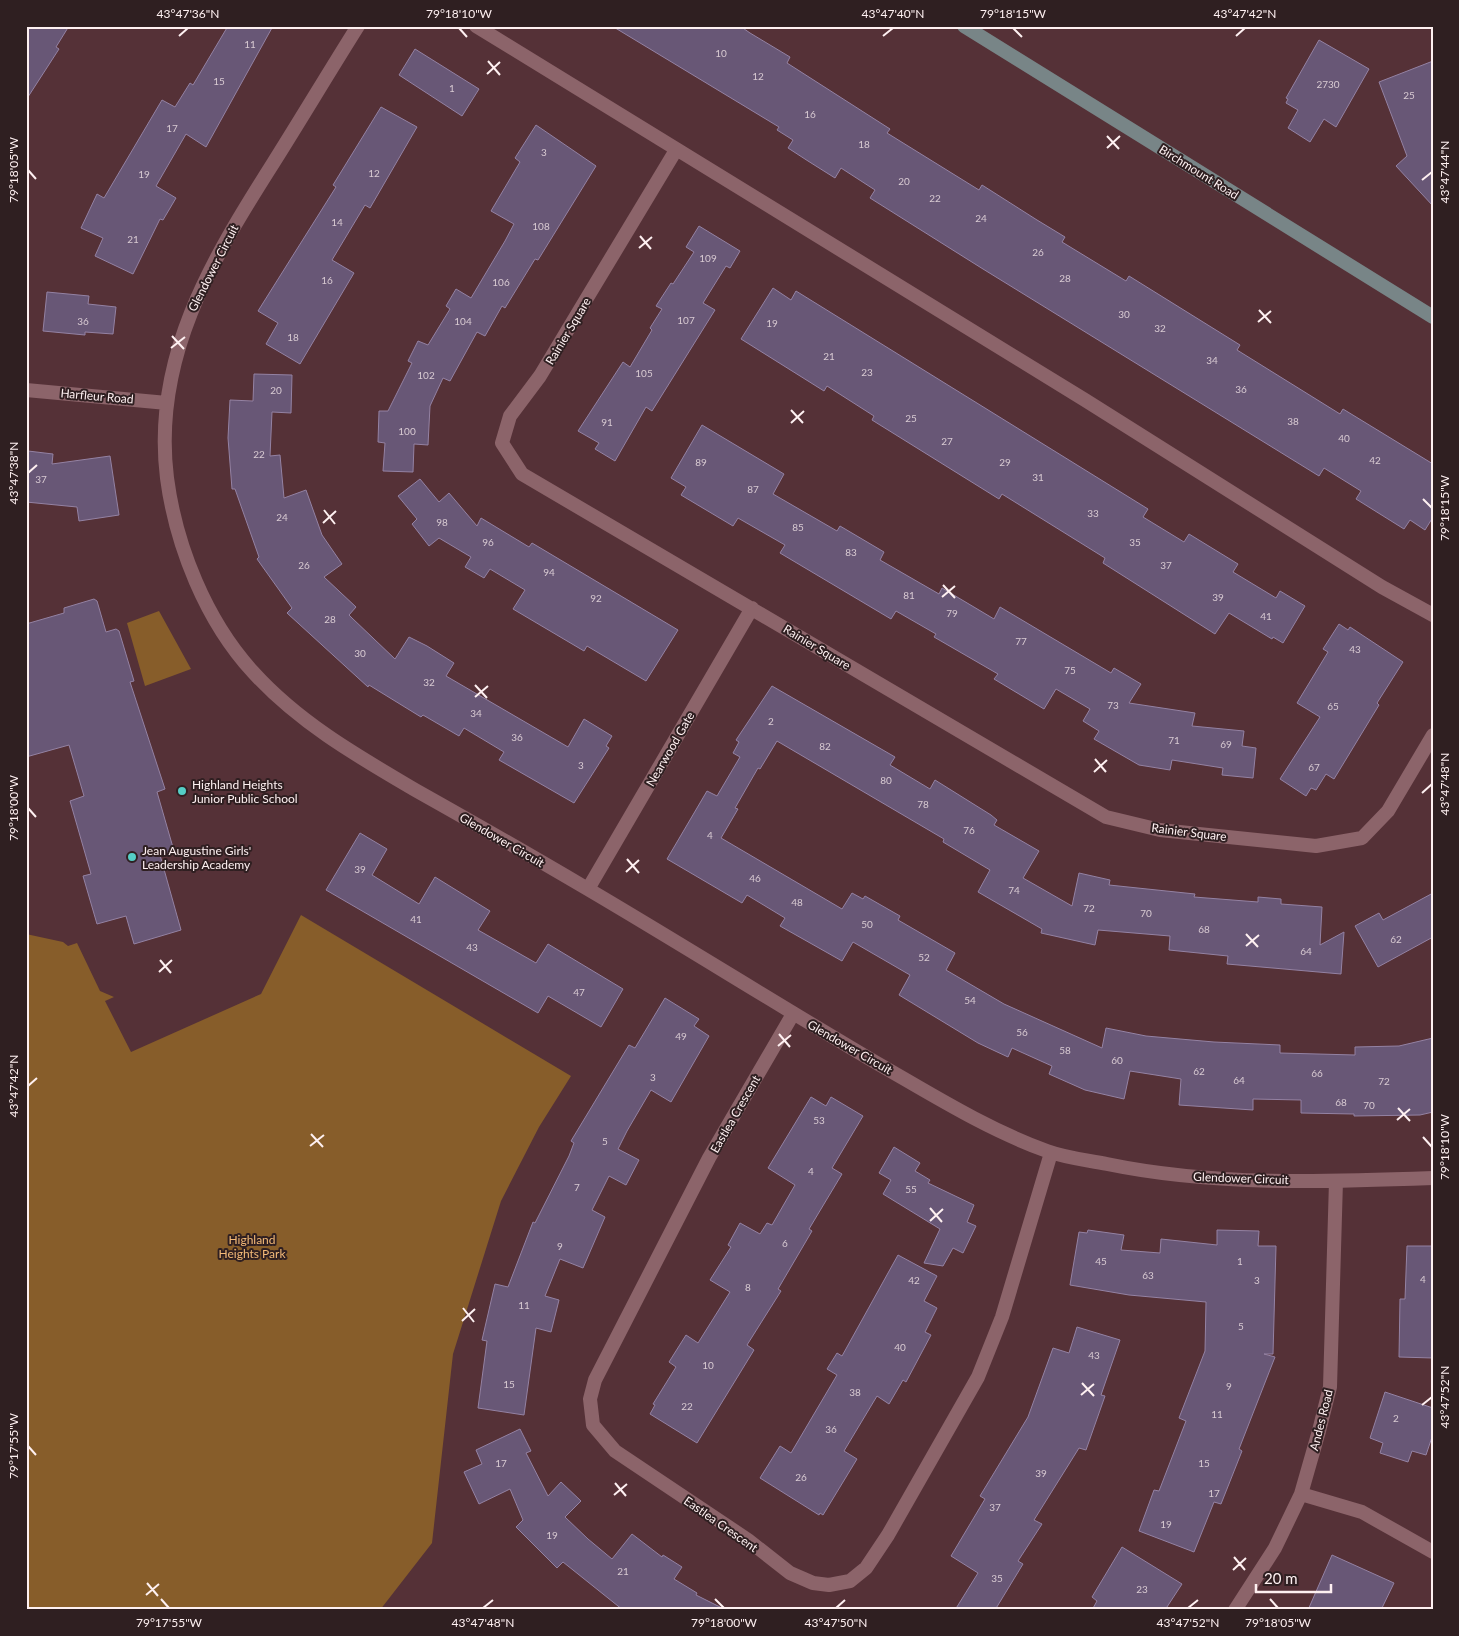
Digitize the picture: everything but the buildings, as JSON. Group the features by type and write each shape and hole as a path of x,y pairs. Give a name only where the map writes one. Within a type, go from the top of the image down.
{"main road":[{"name":"Birchmount Road","path":"964,26 1433,317"}],"street":[{"name":"Glendower Circuit","path":"358,26 224,242 188,315 167,402 167,478 188,560 212,613 231,644 254,674 304,720 358,757 588,889 793,1014 980,1122 1051,1153 1142,1171 1190,1176 1336,1181 1433,1178"},
{"path":"476,26 1085,400 1382,587 1433,615"},
{"name":"Rainier Square","path":"676,150 540,376 510,416 502,443 522,474 1106,817 1160,830 1316,846 1362,838 1388,811 1433,735"},
{"name":"Harfleur Road","path":"26,390 167,402"},
{"name":"Nearwood Gate","path":"588,889 752,608"},
{"name":"Eastlea Crescent","path":"793,1014 709,1158 595,1380 590,1399 593,1425 615,1451 748,1540 790,1573 813,1583 829,1585 850,1581 866,1568 888,1534 978,1377 1002,1317 1051,1153"},
{"name":"Andes Road","path":"1235,1610 1275,1548 1300,1494 1330,1387 1336,1181"},
{"path":"1300,1494 1362,1512 1433,1552"}],"green space":[{"path":"159,611 191,669 145,686 127,623"},
{"name":"Highland Heights Park","path":"301,915 571,1076 539,1127 501,1201 453,1354 432,1543 380,1610 26,1610 26,934 63,942 68,946 77,943 100,991 114,997 105,1001 131,1052 261,994"}],"place":[{"name":"Highland Heights Junior Public School","path":"182,791"},
{"name":"Jean Augustine Girls' Leadership Academy","path":"132,857"}]}
